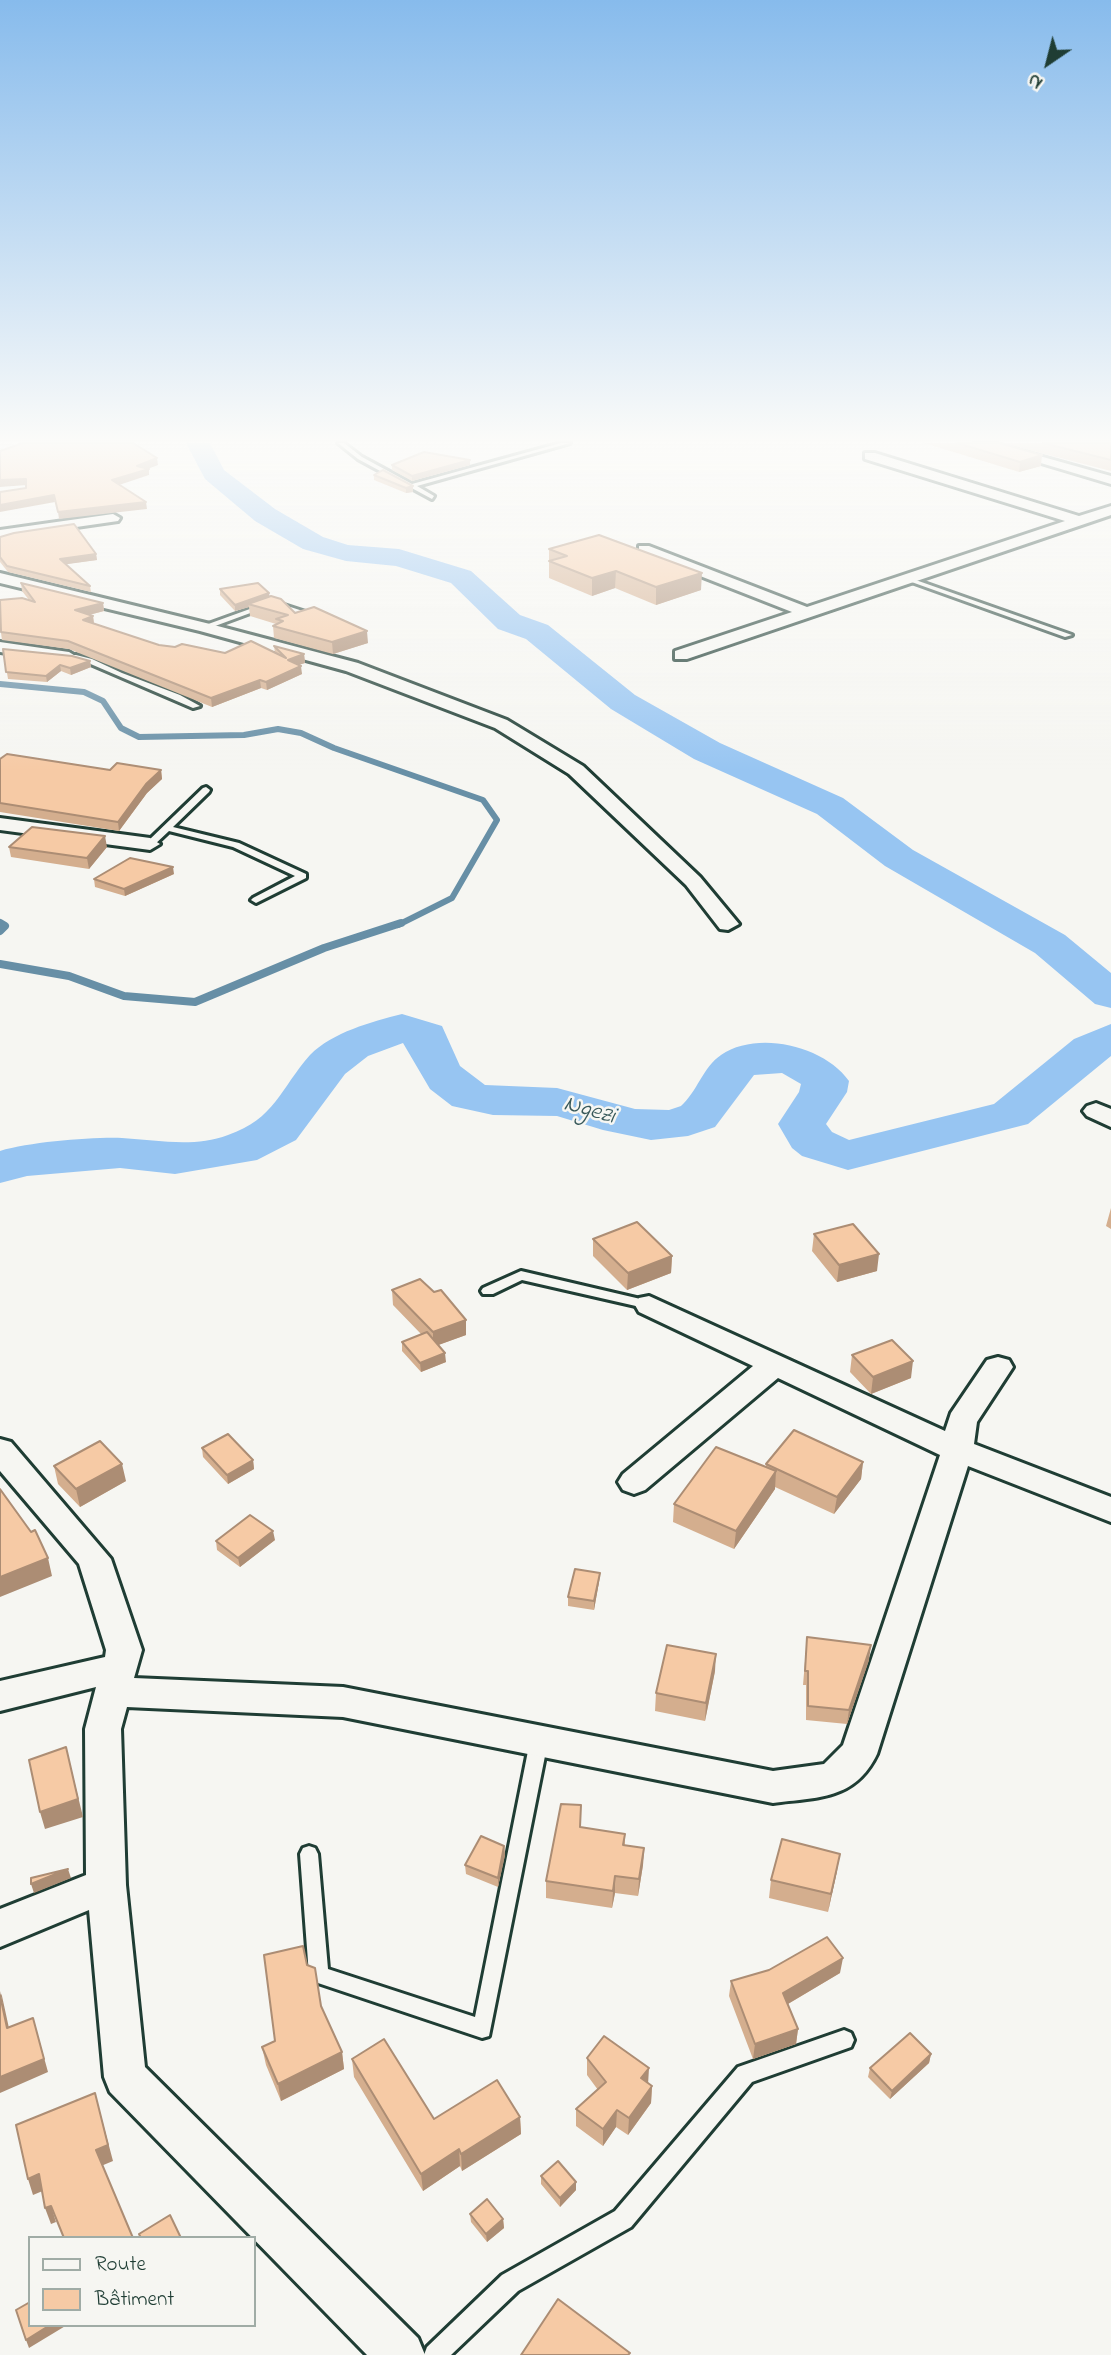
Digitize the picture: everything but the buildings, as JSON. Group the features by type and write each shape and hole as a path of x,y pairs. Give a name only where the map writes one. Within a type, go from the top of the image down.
{"street":[{"path":"653,553 807,613"},
{"path":"681,655 985,553"},
{"path":"0,578 204,627 352,667 501,724 576,770 693,881 727,924"},
{"path":"0,647 69,657"},
{"path":"0,824 150,844"},
{"path":"649,1306 957,1450 1111,1510"},
{"path":"634,1482 775,1364"},
{"path":"0,1696 118,1680 343,1702 773,1787 834,1779 859,1754 957,1450 962,1421 998,1367"},
{"path":"0,1450 94,1559 124,1650 103,1729 107,1885 125,2077 401,2355"},
{"path":"0,1928 107,1885"}],"lane":[{"path":"659,563 683,564"},
{"path":"908,579 1068,635"},
{"path":"204,627 272,603 308,614"},
{"path":"69,657 87,657 117,674 170,692 196,706"},
{"path":"150,844 206,790"},
{"path":"166,828 236,845 303,876 256,900"},
{"path":"488,1291 521,1275 649,1306"},
{"path":"309,1854 319,1975 482,2029 539,1741"},
{"path":"435,2355 510,2283 623,2219 745,2074 844,2040"}],"waterway":[{"name":"Ngezi","path":"346,553 399,558 461,577 509,622 537,632 623,702 707,751 830,806 899,858 1050,944 1111,995"},
{"path":"0,684 84,692 103,701 121,728 139,737 244,735 278,729 301,733 334,748 483,800 497,820 452,898 398,925"},
{"path":"0,931 5,926 0,923 3,925"},
{"path":"0,964 69,976 124,996 195,1002 324,948 401,923"},
{"name":"Ngezi","path":"0,1168 21,1161 120,1153 175,1159 239,1149 279,1130 328,1064 352,1046 402,1028 426,1036 441,1073 468,1096 493,1101 557,1102 635,1124 669,1125 688,1121 706,1109 737,1065 767,1058 789,1060 809,1068 825,1081 823,1092 802,1124 805,1131 820,1146 848,1155 1011,1114 1090,1049 1111,1038"}]}
